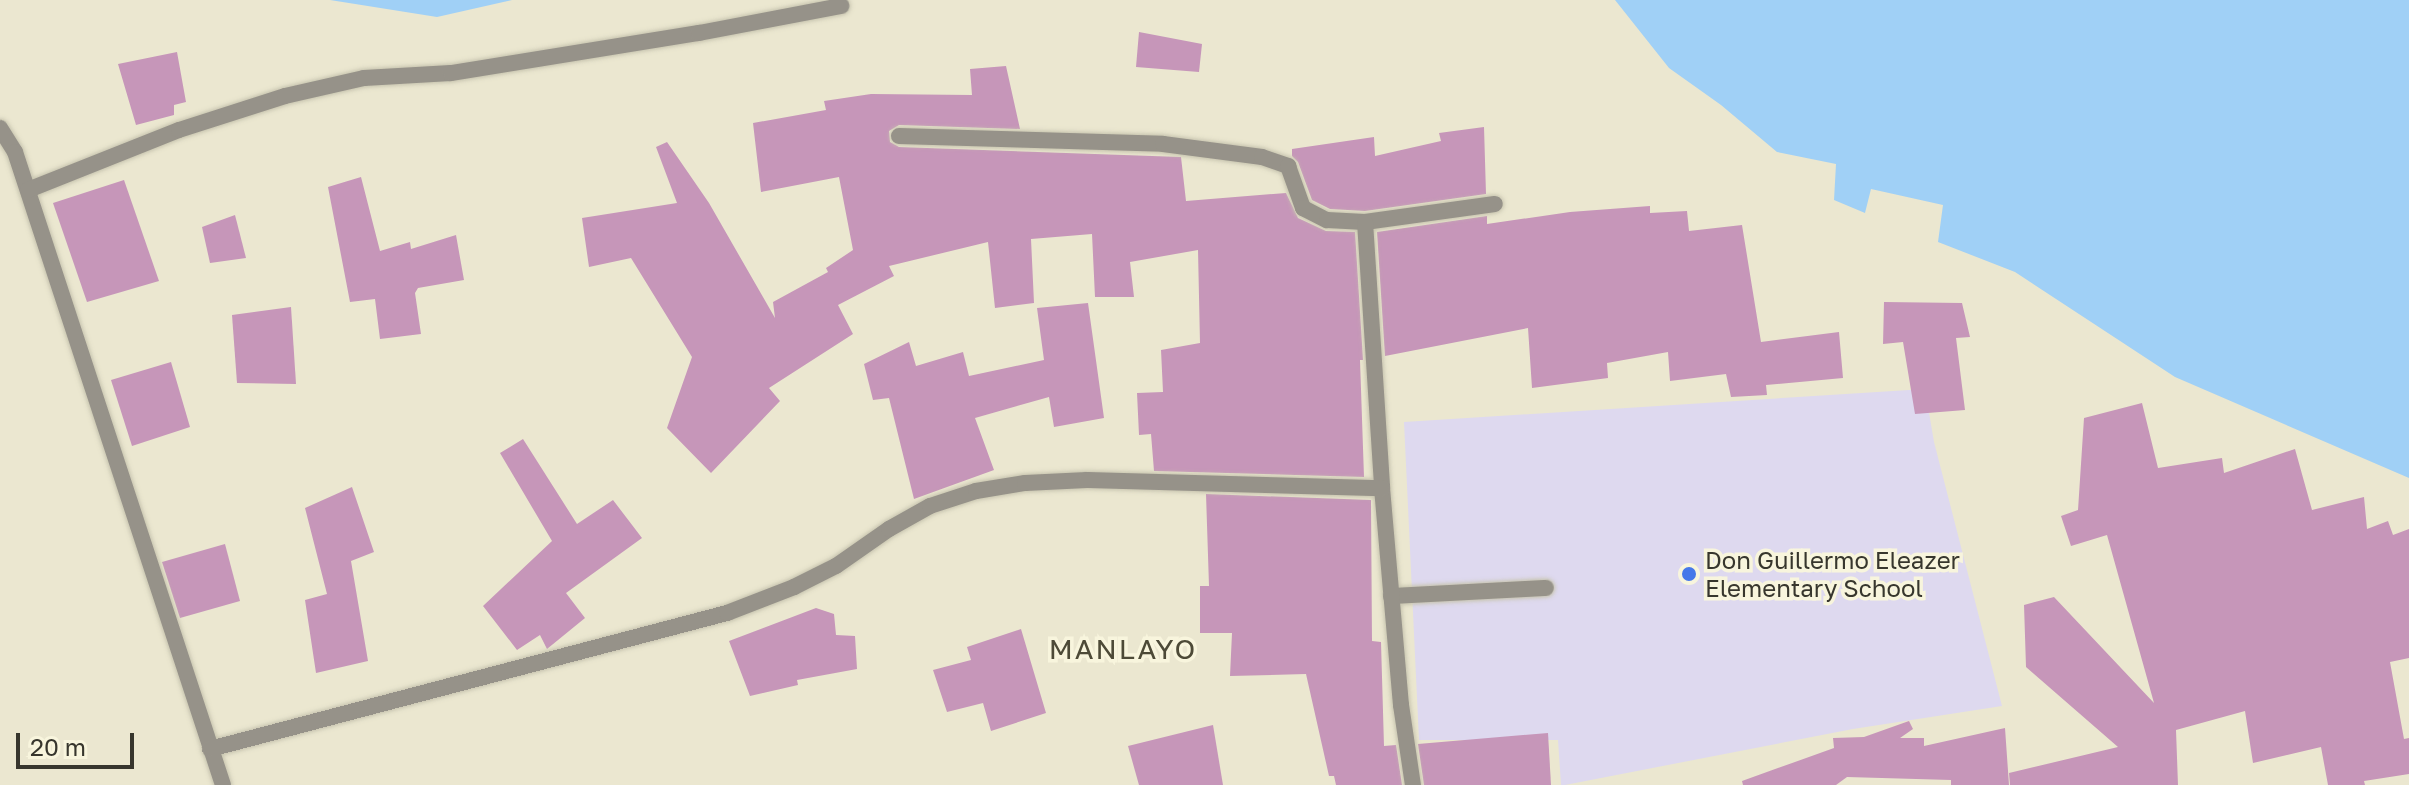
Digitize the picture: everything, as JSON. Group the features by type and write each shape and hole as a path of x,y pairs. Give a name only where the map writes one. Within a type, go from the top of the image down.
{"street":[{"path":"28,190 179,130 285,96 364,78 495,67 841,6"},
{"path":"0,128 15,152 28,190 223,785"},
{"path":"899,136 1163,144 1262,157 1288,166 1303,208 1327,220 1365,222 1495,204"},
{"path":"1365,222 1391,596 1403,730 1413,785"},
{"path":"210,749 727,613 794,587 836,566 889,529 930,506 976,491 1025,483 1087,480 1382,488"},
{"path":"1391,596 1546,588"}],"shaded area":[{"name":"Don Guillermo Eleazer Elementary School","path":"1925,389 1934,442 2002,706 1853,729 1565,785 1561,785 1558,740 1419,740 1404,422"}],"water":[{"path":"330,0 512,0 437,17"},
{"path":"1615,0 2409,0 2409,478 2175,377 2015,272 1938,242 1943,205 1871,189 1865,213 1834,200 1836,164 1777,152 1721,105 1669,68"}],"building":[{"path":"1139,32 1202,44 1199,72 1136,67"},
{"path":"177,52 186,102 174,105 174,115 136,125 118,64"},
{"path":"1006,66 1020,129 899,125 889,131 890,142 899,147 1181,157 1186,201 1286,193 1298,218 1326,231 1355,232 1363,360 1360,360 1364,477 1154,471 1151,434 1139,435 1137,393 1163,392 1161,350 1200,343 1198,250 1130,262 1134,297 1095,297 1092,234 1031,239 1034,303 995,308 988,242 889,266 894,276 838,305 853,334 769,388 780,401 711,473 667,428 692,357 631,258 589,267 582,218 677,203 656,147 667,142 709,203 775,318 773,302 828,272 826,268 853,250 839,177 761,192 753,123 826,110 824,101 871,94 972,95 970,69"},
{"path":"1484,127 1486,194 1365,211 1330,209 1312,200 1298,162 1292,156 1292,149 1374,137 1375,156 1441,141 1439,133"},
{"path":"361,177 380,251 410,242 411,249 456,235 464,280 418,288 415,293 421,334 380,339 375,299 350,302 328,187"},
{"path":"124,180 159,281 87,302 53,203"},
{"path":"1650,206 1650,213 1687,211 1689,231 1742,225 1761,342 1839,332 1843,378 1766,385 1767,395 1731,397 1726,374 1670,381 1668,352 1607,363 1608,378 1532,388 1528,328 1385,356 1377,232 1487,216 1487,224 1570,212"},
{"path":"235,215 246,258 210,263 202,227"},
{"path":"1884,302 1962,303 1970,337 1956,338 1965,410 1915,414 1903,342 1883,344"},
{"path":"1088,303 1104,418 1054,427 1049,397 975,418 994,470 914,499 889,398 873,400 864,364 909,342 916,366 963,352 969,376 1044,360 1037,308"},
{"path":"291,307 296,384 237,383 232,315"},
{"path":"171,362 190,427 132,446 111,380"},
{"path":"2142,403 2158,468 2222,458 2224,473 2295,449 2312,510 2364,497 2367,529 2388,521 2393,535 2409,529 2409,658 2390,662 2404,739 2409,738 2409,774 2364,781 2365,785 2328,785 2321,747 2253,763 2245,711 2176,730 2178,785 2010,785 2009,773 2118,747 2026,667 2024,605 2054,597 2154,703 2107,535 2071,546 2061,516 2078,510 2084,418"},
{"path":"523,439 577,524 613,500 642,538 566,593 585,618 547,649 540,635 517,650 483,606 552,541 500,453"},
{"path":"352,487 374,552 351,561 368,661 316,673 305,600 327,594 305,508"},
{"path":"1206,494 1371,500 1372,641 1381,642 1384,746 1396,745 1402,785 1336,785 1334,776 1329,776 1306,674 1230,676 1232,633 1200,633 1200,586 1209,586"},
{"path":"225,544 240,601 180,618 162,562"},
{"path":"816,608 834,614 836,635 855,636 857,669 797,680 798,685 750,696 729,641"},
{"path":"1021,629 1046,713 991,731 983,703 947,712 933,670 971,660 967,647"},
{"path":"1909,721 1913,729 1900,738 1924,738 1924,746 2005,728 2009,785 1951,785 1951,780 1847,777 1836,785 1743,785 1742,781 1834,748 1833,738 1864,737"},
{"path":"1213,725 1223,785 1139,785 1128,746"},
{"path":"1548,733 1551,785 1424,785 1418,744"}],"place":[{"name":"Don Guillermo Eleazer Elementary School","path":"1689,574"}],"district":[{"name":"MANLAYO","path":"1123,649"}]}
